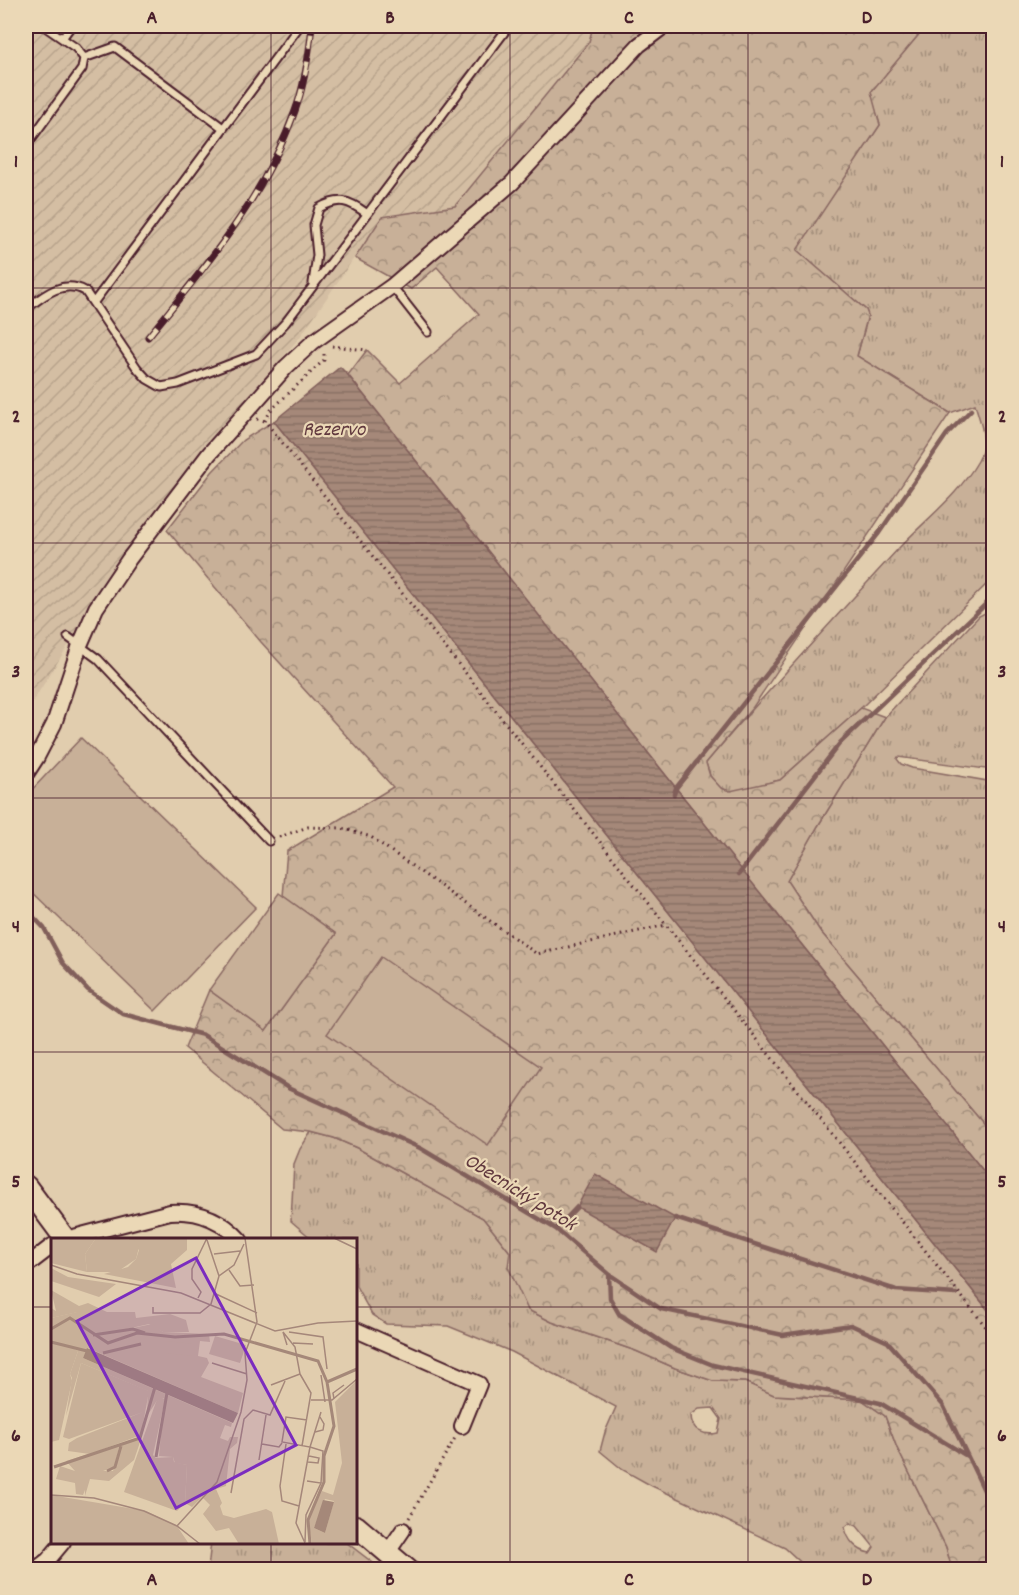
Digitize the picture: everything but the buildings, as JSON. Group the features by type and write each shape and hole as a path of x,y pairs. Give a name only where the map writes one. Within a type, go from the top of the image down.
{"street":[{"path":"26,774 54,723 74,641 129,559 209,454 286,367 313,342 392,286 512,183 639,45 664,26"},
{"path":"26,1186 59,1238"},
{"path":"72,1238 170,1212 186,1211 214,1219 239,1238"},
{"path":"26,1266 51,1248"},
{"path":"357,1330 479,1384 462,1426"},
{"path":"357,1527 408,1569"},
{"path":"388,1552 403,1530"},
{"path":"35,1569 48,1560 61,1544"}],"lane":[{"path":"26,146 82,69 84,58 63,37 44,26"},
{"path":"63,37 71,26"},
{"path":"26,309 48,292 65,286 75,286 85,291 137,368 147,379 161,387 178,384 256,354 286,322 509,26"},
{"path":"94,302 298,28"},
{"path":"84,58 116,47 223,128"},
{"path":"312,285 316,255 314,225 319,208 333,201 351,202 366,213"},
{"path":"392,286 428,332"},
{"path":"74,641 98,659 269,841"}],"path":[{"path":"266,421 272,410 324,360 324,345 367,350"},
{"path":"244,414 266,421 993,1337"},
{"path":"269,841 308,827 342,828 371,837 537,954 666,925"},
{"path":"403,1530 462,1426"}],"shaded area":[{"path":"26,26 593,26 589,42 455,206 382,217 300,337 199,453 146,523 26,712"}],"green space":[{"path":"593,26 926,26 871,92 880,125 797,250 866,310 868,315 857,356 950,413 753,707 706,763 710,776 721,788 730,791 780,780 861,708 885,717 787,881 820,931 993,1135 993,1183 348,375 367,350 400,383 479,314 437,267 411,289 355,258 382,217 455,206 589,42"},
{"path":"926,26 993,26 993,578 861,708 780,780 730,792 720,788 710,776 706,763 898,549 951,497 970,474 983,447 983,433 975,404 950,413 857,356 868,316 866,310 796,250 880,125 870,92"},
{"path":"274,421 993,1316 993,1569 952,1569 946,1547 897,1448 885,1416 862,1400 774,1395 745,1382 713,1381 552,1322 528,1310 508,1267 510,1252 483,1218 357,1148 334,1138 311,1132 282,1129 185,1048 209,990 266,1031 336,934 283,896 287,851 393,787 261,642 167,530 212,472 243,440"},
{"path":"993,609 993,770 898,757 897,759 901,764 912,768 993,782 993,1135 820,931 787,881 885,717 979,616"},
{"path":"81,738 256,907 155,1011 26,886 26,796"},
{"path":"279,893 336,934 266,1031 209,990"},
{"path":"381,957 541,1067 488,1145 327,1034"},
{"path":"311,1132 334,1138 357,1148 483,1218 510,1252 528,1310 552,1322 713,1381 745,1382 774,1395 862,1400 885,1416 897,1448 946,1547 952,1569 808,1569 785,1548 652,1486 623,1470 600,1451 616,1407 512,1352 448,1326 386,1324 372,1315 357,1288 357,1238 311,1238 291,1221 294,1164","holes":["713,1408 721,1419 718,1433 708,1434 696,1429 691,1415 699,1409","850,1523 857,1526 874,1547 870,1553 857,1547 846,1532 845,1527"]},
{"path":"211,1544 348,1544 381,1569 208,1569"}],"water":[{"name":"Rezervo","path":"340,367 993,1183 993,1316 274,421"},
{"path":"595,1174 675,1218 657,1252 577,1207"}],"waterway":[{"path":"674,794 676,788 879,533 947,434 971,410"},
{"path":"739,874 840,743 988,602 994,601"},
{"name":"Obecnický potok","path":"26,909 44,928 63,963 88,990 123,1014 203,1035 290,1089 420,1148 556,1229 609,1274 661,1309 783,1335 851,1325 888,1342 943,1405 994,1511"},
{"path":"556,1229 577,1207"},
{"path":"675,1218 896,1290 956,1294"},
{"path":"609,1274 610,1298 619,1314 671,1348 713,1365 880,1403 967,1456"}],"railway":[{"path":"148,337 211,258 267,173 295,111 306,69 312,26"}]}
